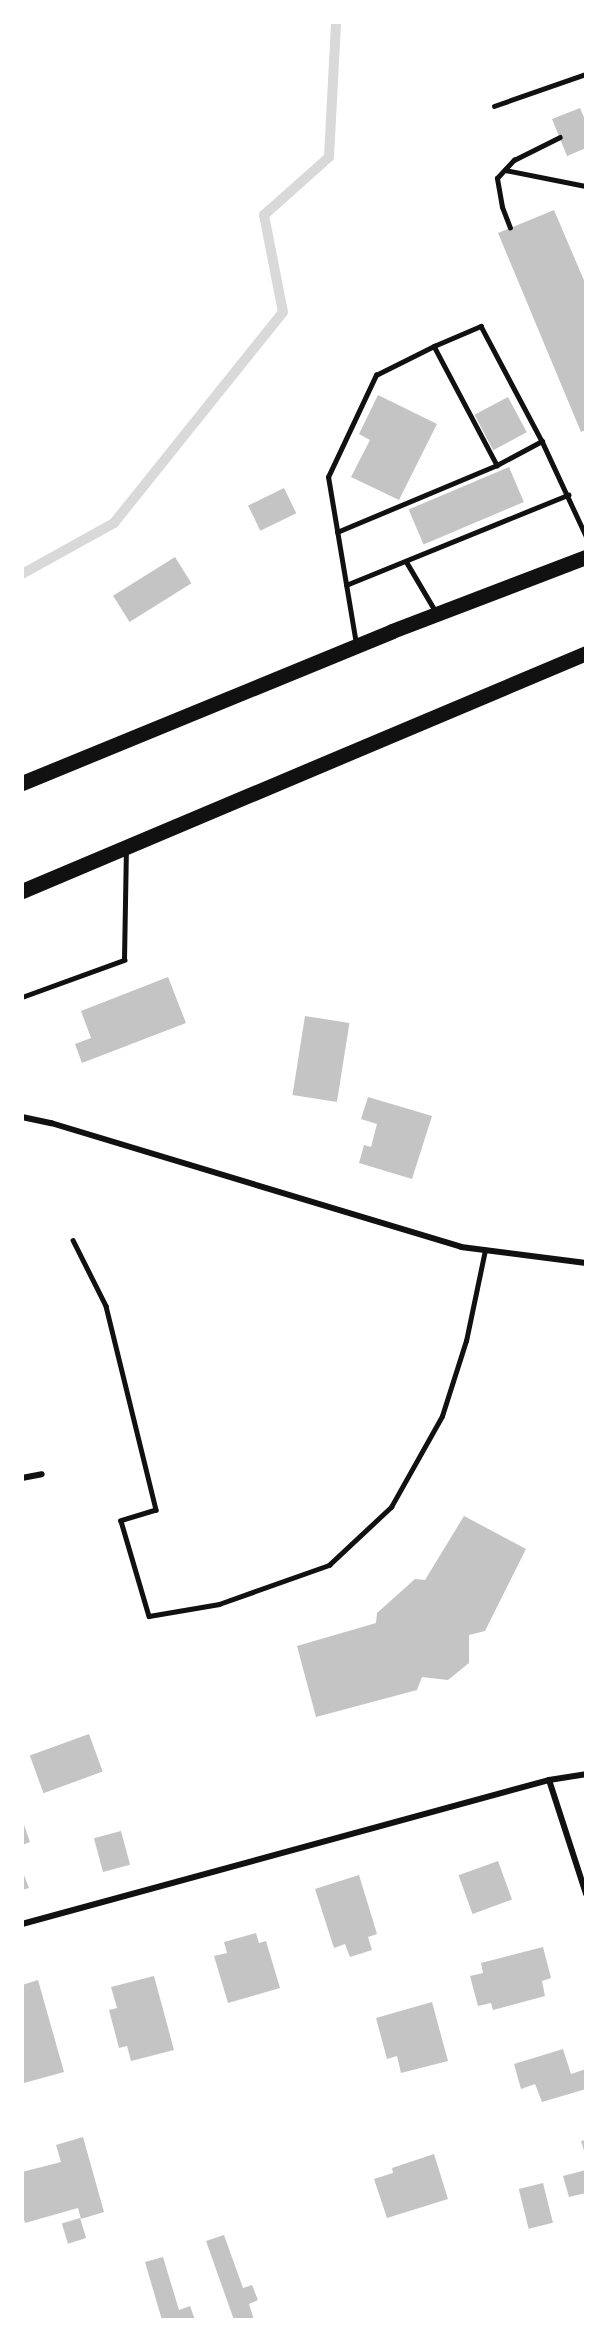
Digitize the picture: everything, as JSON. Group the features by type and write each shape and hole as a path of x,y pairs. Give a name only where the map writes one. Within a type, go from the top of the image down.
{"main road":[{"path":"22,783 438,614 585,557"},
{"path":"22,891 585,653"}],"street":[{"path":"22,1118 51,1123 461,1247 585,1263"},
{"path":"22,1478 42,1474"},
{"path":"22,1924 549,1780 585,1774"},
{"path":"549,1780 585,1894"}],"lane":[{"path":"494,106 585,74"},
{"path":"510,228 502,207 497,178 513,160 560,137"},
{"path":"505,170 585,186"},
{"path":"356,647 328,477 375,375 434,346 481,326 542,441 585,536"},
{"path":"434,346 497,465"},
{"path":"337,532 497,465 542,441"},
{"path":"346,585 568,495"},
{"path":"406,561 438,614"},
{"path":"22,997 124,960 127,847"},
{"path":"73,1240 106,1306 156,1510 121,1521 149,1616 219,1604 329,1565 391,1507 442,1416 466,1341 485,1250"}],"building":[{"path":"580,108 586,122 586,148 567,156 552,119"},
{"path":"554,210 586,285 586,430 581,432 498,233"},
{"path":"378,395 437,424 399,500 351,477 370,440 359,434"},
{"path":"508,397 527,432 493,450 474,415"},
{"path":"509,467 524,502 424,545 409,510"},
{"path":"284,488 296,513 260,531 248,506"},
{"path":"175,557 191,583 130,622 113,596"},
{"path":"168,977 186,1023 82,1063 75,1044 91,1038 81,1011"},
{"path":"305,1016 349,1023 337,1102 292,1095"},
{"path":"368,1097 432,1116 412,1179 359,1163 364,1145 371,1147 377,1124 361,1119"},
{"path":"464,1516 526,1549 485,1631 469,1635 469,1663 448,1680 422,1677 417,1690 316,1717 297,1646 376,1623 377,1613 415,1579 425,1580"},
{"path":"89,1734 103,1772 43,1793 30,1756"},
{"path":"22,1819 30,1842 22,1845"},
{"path":"121,1831 130,1865 103,1872 94,1838"},
{"path":"498,1861 512,1900 473,1914 459,1875"},
{"path":"22,1870 29,1888 22,1890"},
{"path":"359,1875 377,1934 368,1937 372,1950 350,1957 345,1944 334,1948 315,1889"},
{"path":"256,1933 259,1943 266,1941 280,1988 228,2003 214,1956 227,1953 224,1942"},
{"path":"543,1947 551,1978 542,1981 545,1996 493,2010 491,2003 478,2006 470,1976 483,1973 481,1963"},
{"path":"154,1976 174,2050 131,2061 127,2046 119,2048 109,2010 117,2008 111,1987"},
{"path":"38,1980 64,2072 24,2083 22,1985"},
{"path":"432,2002 448,2061 401,2073 397,2056 387,2059 376,2018"},
{"path":"563,2049 571,2074 586,2069 586,2089 542,2102 535,2084 521,2089 514,2064"},
{"path":"83,2137 104,2212 81,2219 78,2208 25,2223 22,2213 22,2172 61,2162 56,2145"},
{"path":"586,2140 586,2154 585,2154 581,2141"},
{"path":"434,2154 448,2199 387,2218 374,2179 393,2173 392,2168"},
{"path":"586,2170 586,2193 569,2197 563,2176"},
{"path":"543,2183 553,2223 529,2229 519,2189"},
{"path":"80,2218 86,2238 68,2244 62,2224"},
{"path":"224,2235 243,2288 252,2285 258,2300 249,2304 254,2320 234,2320 206,2241"},
{"path":"163,2257 179,2310 190,2306 195,2320 162,2320 145,2262"}],"waterway":[{"path":"22,574 114,523 283,312 264,215 329,157 336,22"}]}
